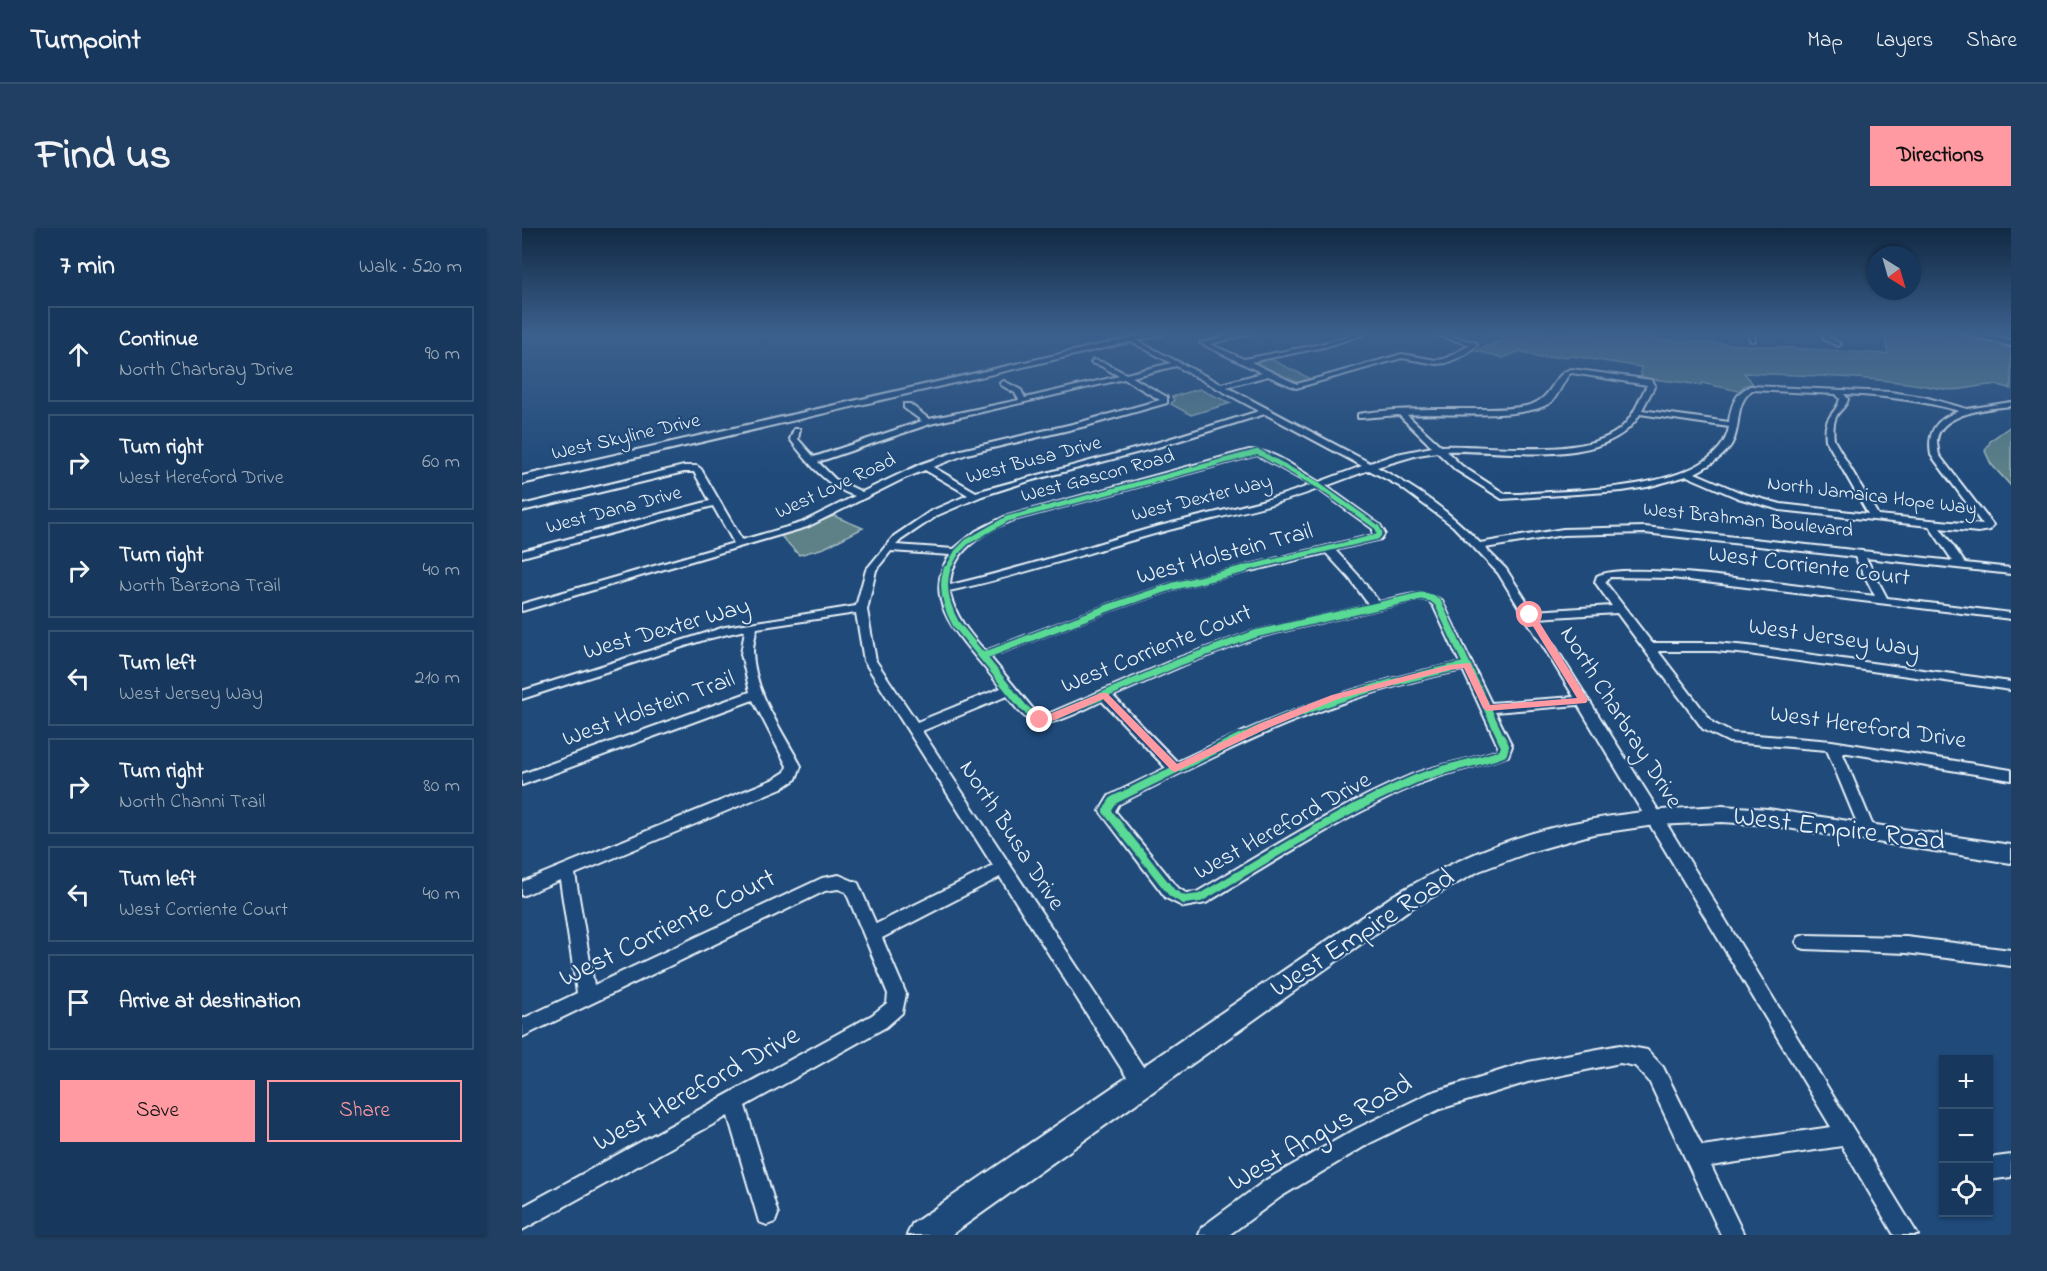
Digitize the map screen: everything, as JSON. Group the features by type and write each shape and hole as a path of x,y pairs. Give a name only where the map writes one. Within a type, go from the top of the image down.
{"street":[{"name":"West Skyline Drive","path":"522,480 953,381"},
{"path":"812,461 927,422 1109,381"},
{"name":"West Love Road","path":"522,608 804,525 924,466 992,444 1083,424 1164,401 1133,381"},
{"name":"North Charbray Drive","path":"1210,381 1371,467 1430,503 1480,546 1502,571 1655,817 1906,1235"},
{"path":"1221,387 1243,381"},
{"path":"1284,381 1296,386 1315,381"},
{"name":"West Dexter Way","path":"1401,413 1529,408 1548,400 1561,381"},
{"name":"West Dexter Way","path":"944,589 1010,575 1099,546 1183,523 1255,507 1404,455 1466,446 1545,449 1584,446 1612,437 1624,431 1631,424 1651,385 1649,382 1642,381"},
{"path":"1004,383 1018,392 1023,401"},
{"path":"1361,416 1401,413 1459,468 1502,496 1509,497 1634,487 1687,472 1707,462 1727,445 1731,437 1732,416 1738,400 1750,388 1916,397 1967,411 2011,404"},
{"path":"1838,392 1844,399 1843,404 1833,415 1829,430 1830,440 1875,518"},
{"path":"907,406 927,422"},
{"name":"West Busa Drive","path":"860,609 868,576 887,548 908,528 928,515 975,495 1116,457 1266,411"},
{"name":"North Jamaica Hope Way","path":"1687,472 1761,503 1875,518 1986,528 1988,525 1935,456 1931,446 1932,436 1937,427 1967,411"},
{"path":"1639,412 1732,425"},
{"path":"797,431 794,439 827,479 864,496"},
{"name":"West Gascon Road","path":"955,552 974,534 1006,519 1249,453 1258,452 1319,486"},
{"path":"924,466 975,495"},
{"path":"522,508 691,468 697,469 740,545"},
{"name":"West Holstein Trail","path":"983,656 1111,607 1174,586 1377,537 1380,533 1377,526 1319,486"},
{"name":"West Dana Drive","path":"522,554 716,502"},
{"path":"1932,524 1961,565"},
{"name":"West Brahman Boulevard","path":"1480,546 1563,532 1614,529 1674,532 2011,571"},
{"path":"887,548 955,552 945,570 944,589 945,599 953,619 1011,689 913,729"},
{"path":"1327,548 1354,577 1375,605"},
{"path":"1858,554 1882,599"},
{"name":"West Corriente Court","path":"1622,609 1600,582 1601,578 1608,574 1672,575 2011,615"},
{"name":"West Corriente Court","path":"1011,689 1031,716 1040,720 1051,718 1180,662 1255,634 1421,596 1432,598 1438,603 1467,665"},
{"name":"West Dexter Way","path":"522,695 703,636 860,609"},
{"name":"North Busa Drive","path":"860,609 862,638 870,661 1142,1083"},
{"path":"1530,615 1622,609 1650,647"},
{"path":"522,889 779,783 790,775 794,766 758,694 747,652 751,626"},
{"name":"West Jersey Way","path":"1650,647 1714,647 1748,650 2011,686"},
{"name":"West Hereford Drive","path":"1650,647 1708,726 1717,733 1832,746 2011,775"},
{"path":"1104,695 1175,769 1264,726 1335,697 1376,685 1467,665 1487,708 1583,700"},
{"name":"West Holstein Trail","path":"522,780 758,694"},
{"name":"West Hereford Drive","path":"1175,769 1114,800 1107,811 1172,893 1184,900 1200,898 1351,810 1387,792 1419,778 1503,753 1505,746 1487,708"},
{"path":"1832,746 1867,831"},
{"name":"West Empire Road","path":"923,1235 1402,902 1471,865 1546,838 1593,826 1655,817 1722,814 1867,831 2011,854"},
{"path":"872,935 1003,868"},
{"path":"567,871 587,998"},
{"name":"West Corriente Court","path":"522,1028 822,885 839,882 852,888 872,935"},
{"name":"West Hereford Drive","path":"522,1219 879,1021 897,1006 897,994 872,935"},
{"path":"1805,942 1906,945 2011,957"},
{"name":"West Angus Road","path":"1210,1235 1284,1182 1363,1136 1437,1100 1528,1072 1620,1054 1640,1057 1656,1074 1695,1158"},
{"path":"734,1102 767,1214"},
{"path":"1733,1235 1695,1158 1846,1135"},
{"path":"1993,1169 2011,1167"}],"green space":[{"path":"1666,381 1751,381 1753,384 1745,385 1739,391 1702,383 1700,385"},
{"path":"1886,381 2011,381 2011,389 1985,385 1951,390"},
{"path":"1199,389 1231,403 1191,415 1171,404 1174,400 1172,397"},
{"path":"2011,426 2011,486 1991,464 1985,451 1991,440"},
{"path":"834,516 863,528 824,548 799,555 781,536"}],"cycle path":[{"path":"983,656 1111,607 1174,586 1377,537 1380,533 1377,527 1319,486 1258,452 1007,519 967,542 949,564 944,577 944,592 952,616 961,631 1012,694 1029,713 1040,719 1051,718 1180,662 1255,634 1421,596 1432,598 1438,603 1505,746 1503,753 1416,779 1360,805 1200,898 1184,900 1172,893 1112,819 1107,811 1114,800 1243,737 1329,701 1419,674 1467,665"}],"route":[{"path":"1040,720 1051,718 1104,695 1175,769 1264,726 1335,697 1449,668 1467,665 1487,708 1583,700 1530,615"}]}
